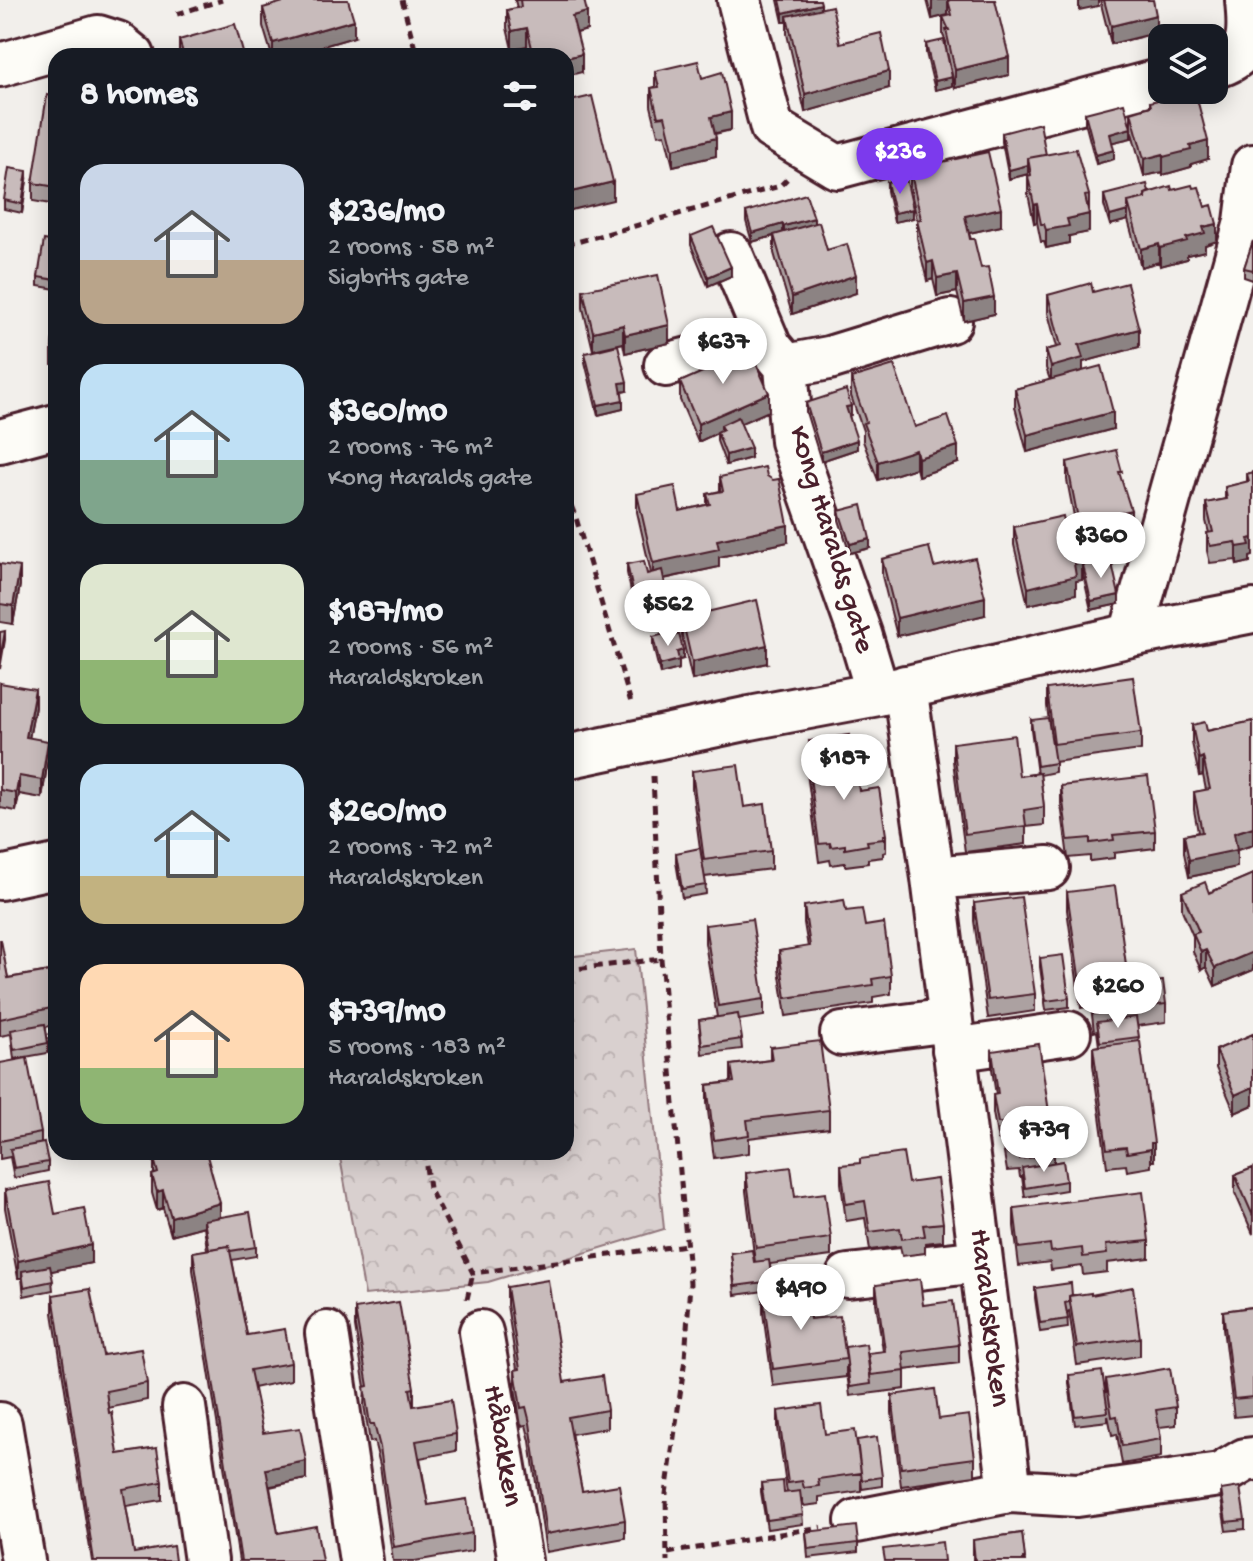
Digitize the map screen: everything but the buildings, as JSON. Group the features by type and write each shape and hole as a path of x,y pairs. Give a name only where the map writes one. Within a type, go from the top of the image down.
{"street":[{"path":"739,0 772,128 837,167 1148,84"},
{"path":"1228,59 1248,43 1247,0"},
{"path":"60,48 98,37 123,48"},
{"path":"0,65 48,51"},
{"path":"1131,635 1246,222 1253,166"},
{"name":"Kong Haralds gate","path":"731,254 778,356 792,441 860,634 892,690"},
{"path":"666,365 739,346 778,356 829,358 950,321"},
{"path":"0,441 48,428"},
{"name":"Kong Haralds gate","path":"574,755 1253,611"},
{"name":"Haraldskroken","path":"892,690 933,878 1010,1491"},
{"path":"0,878 48,868"},
{"path":"933,878 1048,868"},
{"path":"842,1034 1069,1033"},
{"path":"848,1276 981,1261"},
{"name":"Håbakken","path":"481,1332 520,1561"},
{"path":"327,1333 361,1561"},
{"path":"184,1407 206,1561"},
{"path":"0,1424 23,1561"},
{"path":"857,1521 1010,1491 1077,1495 1220,1475 1245,1460 1253,1459"}],"path":[{"path":"177,14 222,0"},
{"path":"402,0 415,48"},
{"path":"574,243 780,186 791,175 804,146"},
{"path":"574,513 634,714"},
{"path":"653,771 661,959 689,1298 685,1359 666,1494 667,1561"},
{"path":"574,969 661,959"},
{"path":"425,1160 429,1188 473,1273 686,1245"},
{"path":"668,1553 857,1521"}],"green space":[{"path":"636,949 664,1229 488,1282 365,1295 340,1160 574,1160 574,956"}]}
